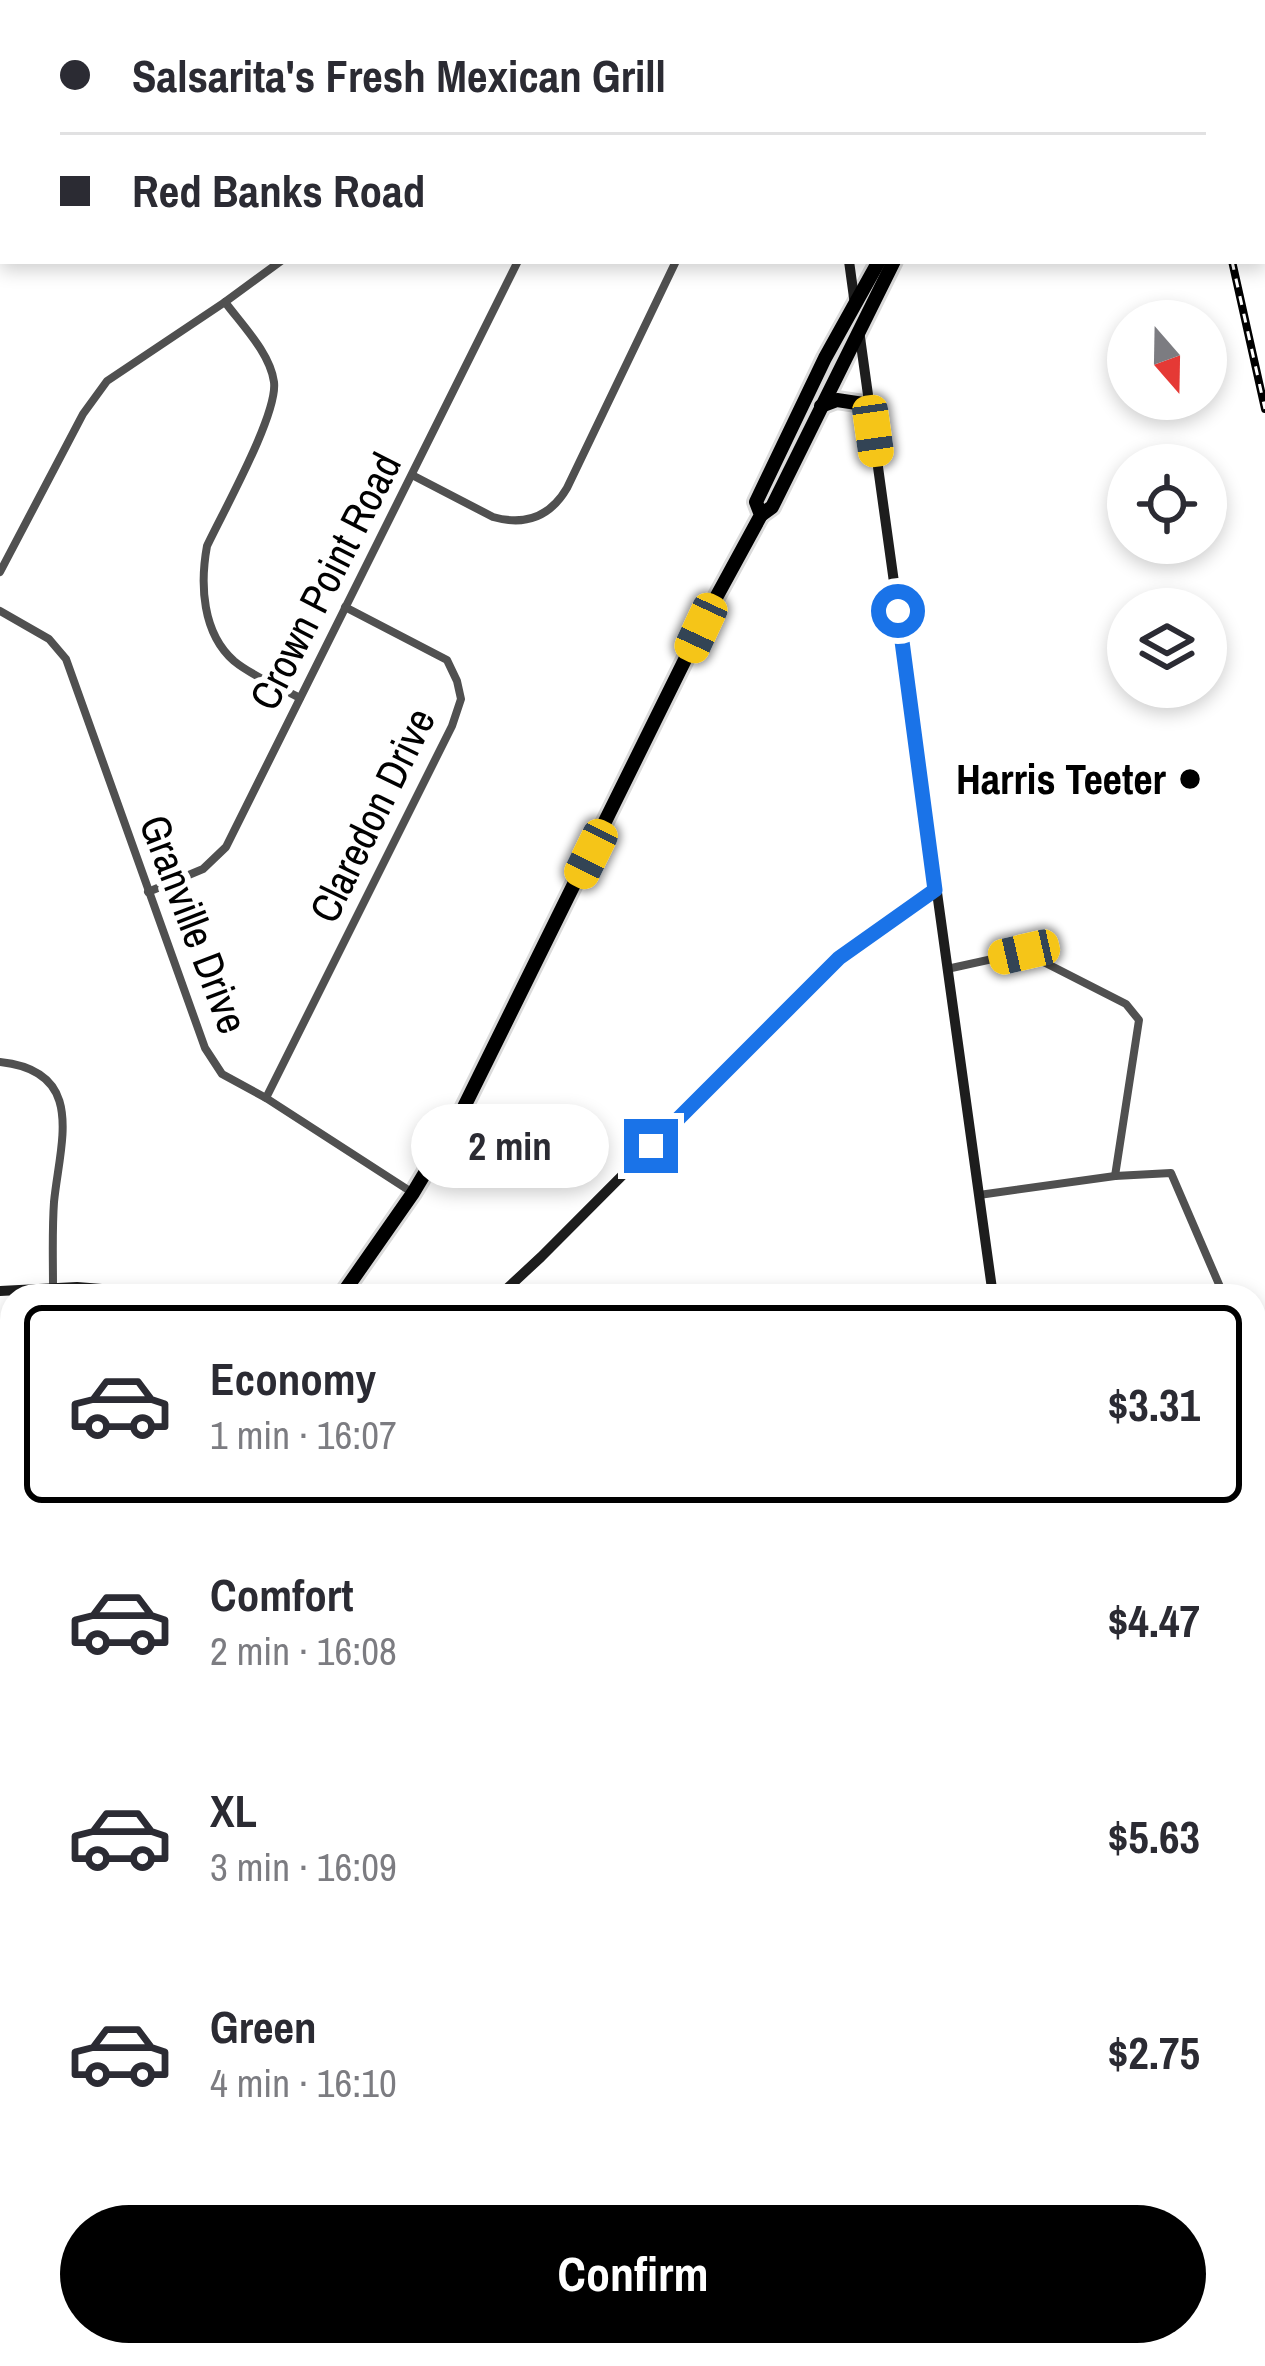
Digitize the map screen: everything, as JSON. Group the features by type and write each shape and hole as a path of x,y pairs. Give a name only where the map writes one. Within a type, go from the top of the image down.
{"highway":[{"path":"760,515 756,502 764,483 877,264"},
{"path":"349,1284 413,1193 474,1089 712,605 760,515 772,507 892,264"},
{"path":"821,406 837,400 870,405"}],"main road":[{"path":"849,264 991,1284"},
{"path":"512,1284 839,958 935,890"}],"street":[{"path":"0,572 83,414 106,381 277,264"},
{"name":"Crown Point Road","path":"148,892 203,869 226,847 517,264"},
{"path":"412,475 504,520 526,520 548,511 567,488 675,264"},
{"path":"226,302 267,361 274,384 269,416 207,546 202,569 204,602 212,629 232,660 300,698"},
{"name":"Claredon Drive","path":"266,1098 452,726 461,699 447,660 345,607"},
{"name":"Granville Drive","path":"0,611 49,639 66,659 205,1048 222,1074 413,1193"},
{"path":"947,970 1024,952 1126,1004 1139,1020 1115,1176"},
{"path":"0,1062 19,1064 44,1077 62,1101 64,1134 54,1204 53,1284"},
{"path":"979,1195 1171,1173 1217,1284"}],"railway":[{"path":"1233,264 1265,409"}],"place":[{"name":"Harris Teeter","path":"1190,779"}],"route":[{"path":"651,1146 839,958 935,890 898,611"}]}
